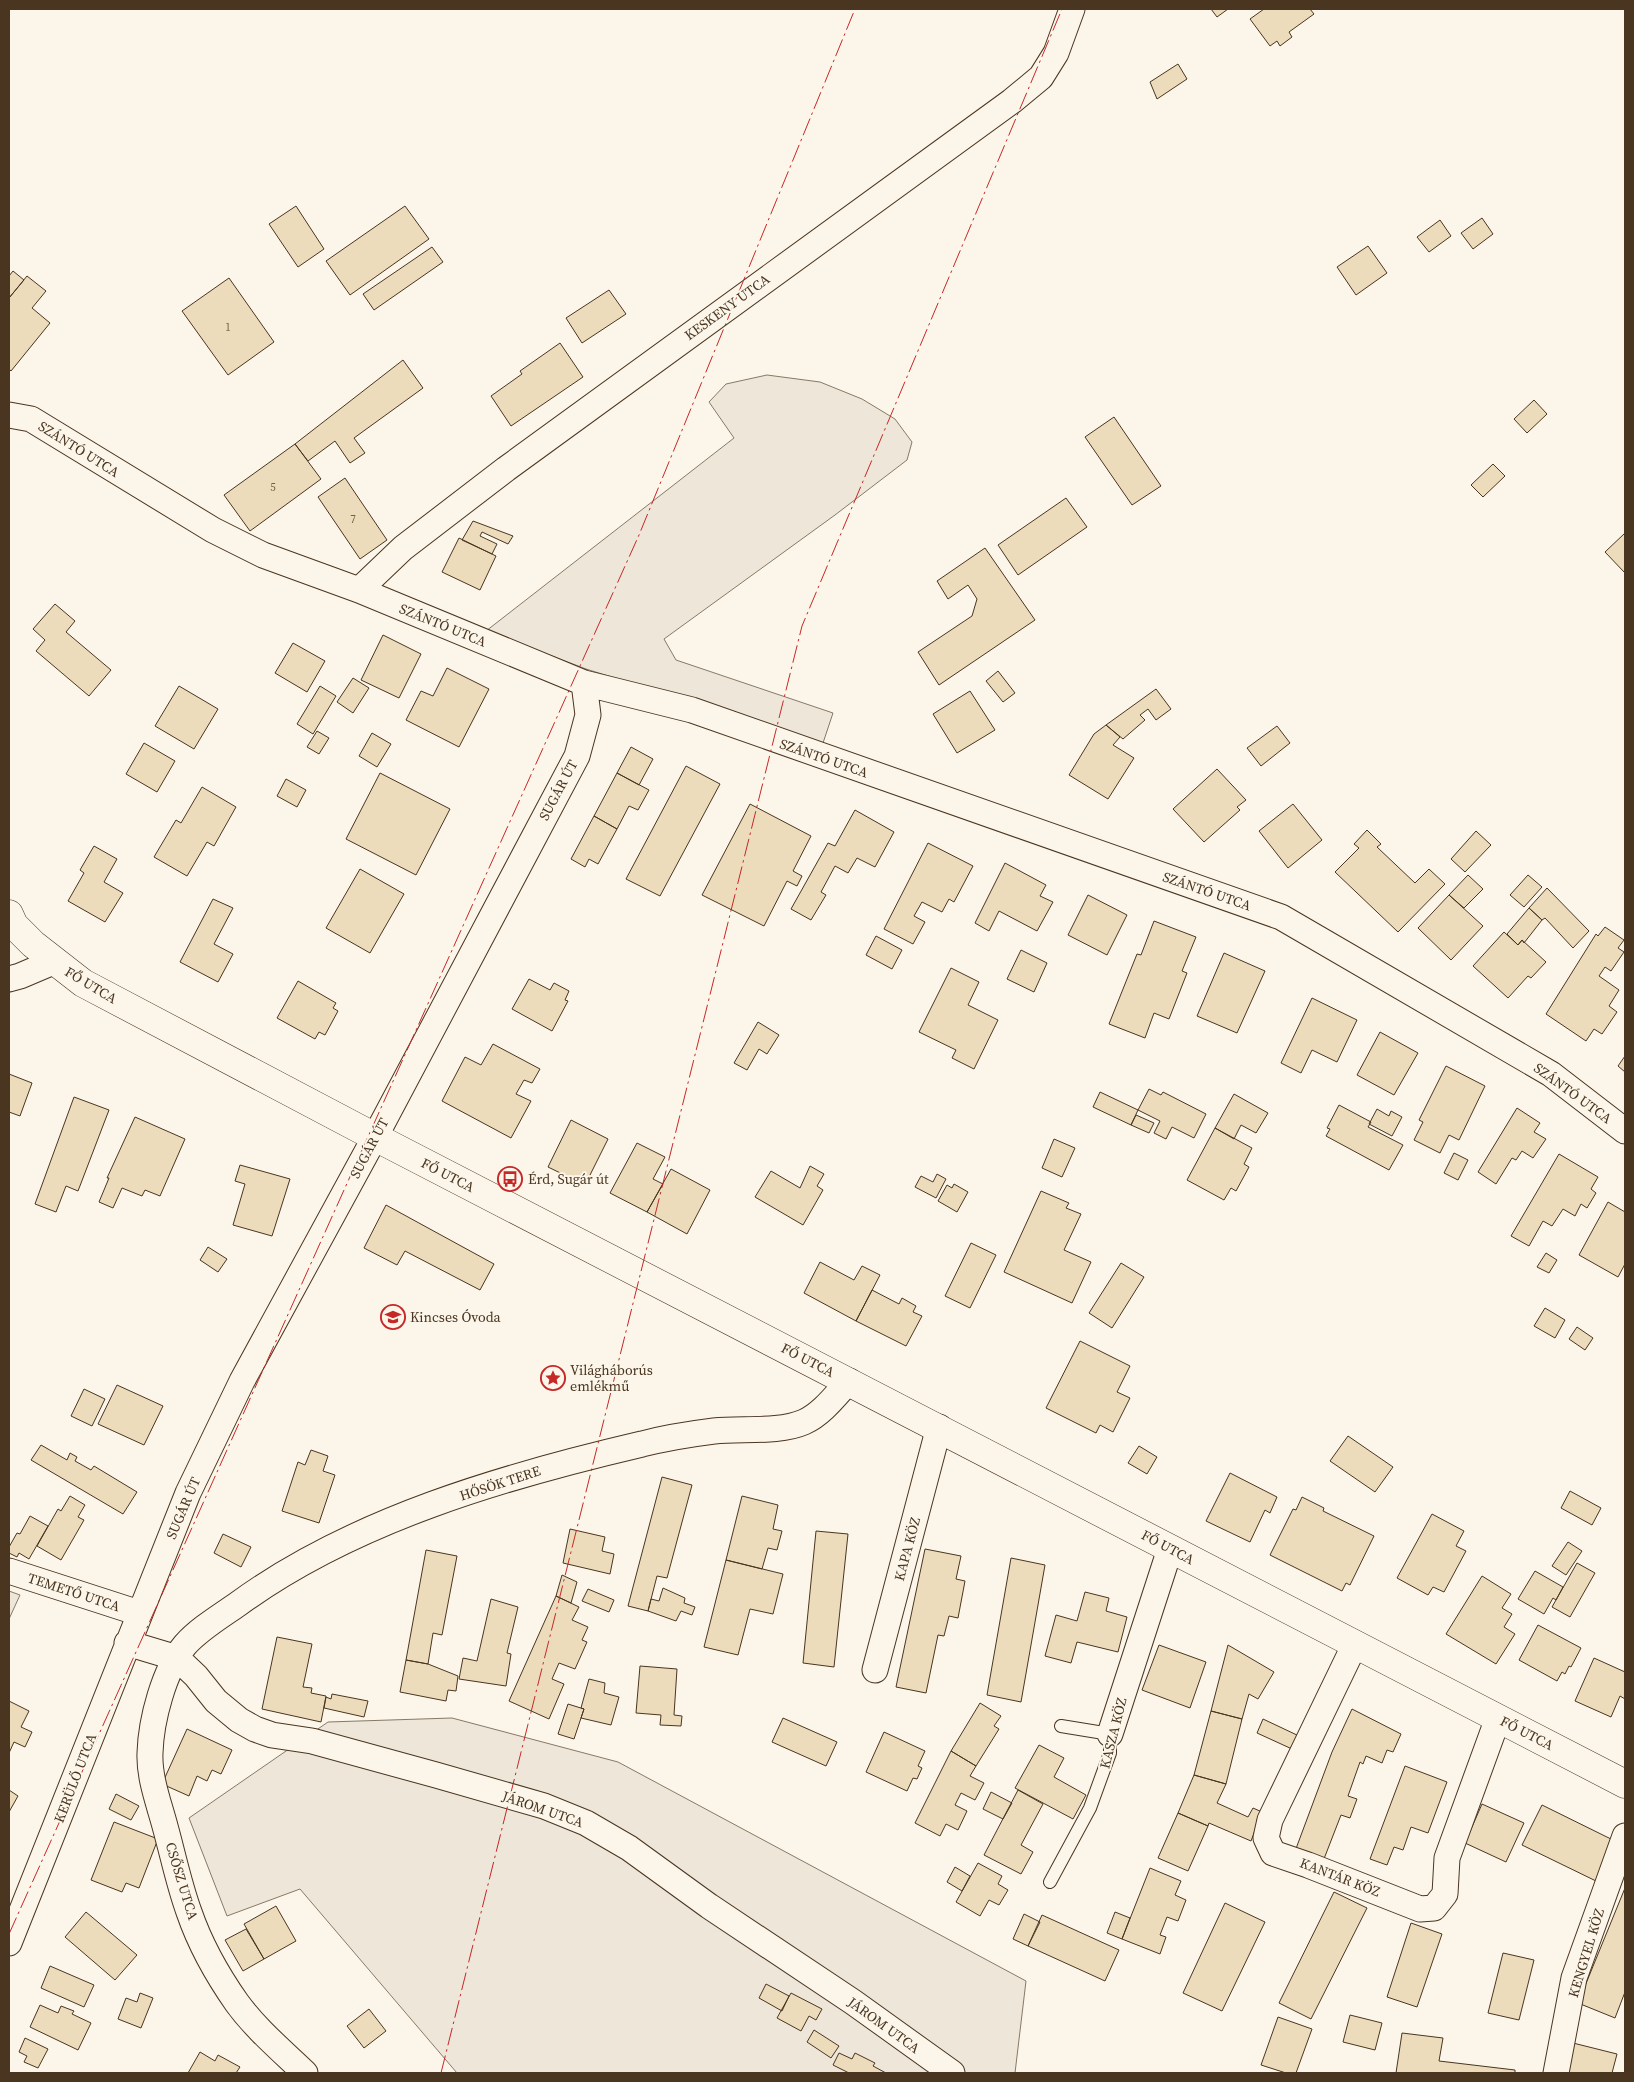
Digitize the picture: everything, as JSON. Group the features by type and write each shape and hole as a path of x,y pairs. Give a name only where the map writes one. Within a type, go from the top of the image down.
{"street":[{"name":"KESKENY UTCA","path":"359,590 402,548 506,469 1012,102 1040,77 1056,53 1072,9"},
{"name":"SZÁNTÓ UTCA","path":"9,415 31,419 213,530 263,555 359,590 584,683 692,710 1281,917 1551,1074 1625,1131"},
{"name":"SUGÁR ÚT","path":"139,1613 188,1493 242,1381 375,1137 576,756 588,715 584,683"},
{"name":"FŐ UTCA","path":"9,914 14,924 53,962 83,982 375,1137 1625,1784"},
{"path":"9,979 53,962"},
{"name":"HŐSÖK TERE","path":"177,1658 186,1644 259,1588 318,1554 385,1523 506,1479 645,1443 714,1431 786,1427 805,1421 822,1409 849,1381"},
{"name":"KAPA KÖZ","path":"875,1670 939,1428"},
{"name":"KASZA KÖZ","path":"1110,1734 1170,1549"},
{"name":"TEMETŐ UTCA","path":"9,1571 139,1613"},
{"name":"KERÜLŐ UTCA","path":"9,1943 139,1613"},
{"name":"JÁROM UTCA","path":"127,1643 177,1658 196,1676 216,1701 239,1720 256,1729 272,1735 312,1741 544,1806 586,1823 629,1848 709,1906 853,2002 952,2073"},
{"name":"KANTÁR KÖZ","path":"1355,1644 1270,1820 1266,1838 1273,1853 1420,1909 1434,1908 1445,1894 1447,1858 1498,1718"},
{"name":"CSŐSZ UTCA","path":"177,1658 164,1684 152,1728 149,1755 161,1811 189,1912 208,1956 237,2004 261,2031 305,2073"},
{"name":"KENGYEL KÖZ","path":"1556,2073 1574,1978 1625,1836"}],"lane":[{"path":"1061,1726 1110,1734"},
{"name":"KASZA KÖZ","path":"1050,1882 1090,1808 1110,1753 1110,1734"}],"shaded area":[{"path":"767,375 820,382 862,399 895,419 912,442 907,460 835,515 664,639 676,660 833,713 823,743 586,669 486,631 734,438 709,402 726,384"},
{"path":"9,1591 20,1595 9,1619"},
{"path":"452,1718 618,1762 1026,1981 1015,2073 457,2073 300,1889 227,1916 189,1818 328,1722"}],"building":[{"path":"1211,9 1228,9 1217,17"},
{"path":"1264,9 1310,9 1314,14 1289,32 1292,37 1280,46 1277,41 1270,46 1250,19"},
{"path":"1178,64 1187,79 1157,99 1150,82"},
{"path":"296,206 324,249 298,267 269,224"},
{"path":"405,206 429,239 350,295 326,261"},
{"path":"1482,218 1493,234 1473,249 1461,233"},
{"path":"1440,220 1451,236 1429,252 1417,237"},
{"path":"1368,246 1387,273 1356,295 1337,267"},
{"path":"432,247 443,262 374,310 363,294"},
{"path":"13,271 24,280 9,298 9,276"},
{"path":"27,276 46,291 32,308 50,323 11,371 9,369 9,298"},
{"path":"229,278 274,342 228,375 182,311"},
{"path":"609,290 626,314 582,343 566,318"},
{"path":"560,343 583,377 511,426 491,396 522,374 520,371"},
{"path":"403,360 423,388 354,438 365,453 350,463 335,441 308,461 295,444"},
{"path":"1534,400 1547,414 1527,433 1514,419"},
{"path":"1114,417 1161,486 1132,505 1085,437"},
{"path":"295,444 321,479 250,531 224,495"},
{"path":"1493,464 1505,476 1483,497 1471,485"},
{"path":"345,478 387,540 360,559 318,497"},
{"path":"1066,498 1087,527 1018,575 998,545"},
{"path":"473,521 513,536 508,544 482,532 480,536 497,544 492,554 462,540"},
{"path":"1625,533 1625,573 1605,552"},
{"path":"459,538 496,556 480,590 442,572"},
{"path":"985,548 1035,620 939,685 918,652 972,616 977,599 968,585 948,599 937,581"},
{"path":"55,604 75,621 66,632 111,670 89,696 36,651 45,640 33,629"},
{"path":"383,635 421,654 399,698 361,680"},
{"path":"293,643 325,661 307,692 275,673"},
{"path":"447,668 489,689 459,747 406,720 421,691 433,696"},
{"path":"998,671 1015,693 1003,702 986,681"},
{"path":"353,678 369,688 353,713 337,702"},
{"path":"179,686 218,709 194,749 155,726"},
{"path":"320,686 336,696 313,734 297,724"},
{"path":"1156,689 1171,709 1156,720 1148,709 1140,715 1145,720 1123,739 1106,725"},
{"path":"970,691 995,730 957,753 933,714"},
{"path":"1106,725 1120,737 1113,745 1134,758 1108,799 1069,775 1094,734"},
{"path":"1277,726 1290,743 1261,766 1247,748"},
{"path":"317,731 329,738 319,754 307,747"},
{"path":"372,733 391,744 377,767 359,756"},
{"path":"144,743 175,761 157,792 126,774"},
{"path":"631,747 653,759 639,785 617,773"},
{"path":"686,766 720,784 660,896 626,879"},
{"path":"1217,769 1246,800 1237,807 1240,810 1204,842 1173,809"},
{"path":"380,773 450,809 416,875 346,839"},
{"path":"617,773 649,790 638,810 629,806 617,829 594,816"},
{"path":"286,779 306,790 297,807 277,796"},
{"path":"202,787 236,807 214,846 207,842 187,876 154,857 176,820 181,823"},
{"path":"750,804 811,836 793,871 802,876 797,886 787,881 764,926 702,895"},
{"path":"1293,804 1322,840 1288,868 1259,831"},
{"path":"855,810 894,832 875,867 857,858 848,873 835,866 821,892 826,895 811,920 791,909 828,843 835,846"},
{"path":"594,816 617,829 598,864 589,859 585,867 571,859"},
{"path":"1367,830 1381,844 1377,847 1415,883 1429,869 1445,884 1398,932 1335,872 1359,848 1354,844"},
{"path":"1476,831 1491,845 1465,872 1451,859"},
{"path":"928,843 973,866 954,902 949,899 942,912 922,902 914,916 925,922 913,944 884,929"},
{"path":"94,846 117,859 104,882 123,893 105,922 68,901 84,873 80,870"},
{"path":"1005,863 1046,885 1040,896 1053,902 1037,931 999,911 989,931 975,923"},
{"path":"360,869 404,894 370,953 326,928"},
{"path":"1468,875 1483,889 1464,908 1449,895"},
{"path":"1528,875 1542,887 1524,907 1510,895"},
{"path":"1547,888 1589,931 1573,948 1545,918 1542,920 1529,908"},
{"path":"1088,895 1127,915 1107,955 1068,935"},
{"path":"1449,895 1483,926 1451,960 1418,928"},
{"path":"213,899 233,908 214,944 233,954 218,982 180,962"},
{"path":"1529,908 1542,920 1524,943 1522,940 1518,945 1507,934"},
{"path":"1154,921 1196,937 1182,971 1187,973 1169,1019 1154,1013 1145,1038 1109,1024 1137,954 1141,955"},
{"path":"1605,927 1624,940 1618,948 1624,952 1611,971 1605,967 1599,976 1619,990 1609,1006 1617,1012 1602,1034 1594,1029 1586,1041 1546,1014 1596,934 1598,936"},
{"path":"1504,932 1518,945 1522,940 1546,962 1531,978 1528,976 1508,998 1473,966"},
{"path":"876,936 902,950 892,969 866,955"},
{"path":"1021,950 1047,963 1034,992 1007,979"},
{"path":"1224,953 1265,971 1237,1033 1197,1016"},
{"path":"951,968 979,982 968,1005 998,1020 974,1069 952,1058 956,1050 919,1032"},
{"path":"529,979 550,990 554,983 569,991 565,1000 568,1001 552,1031 512,1009"},
{"path":"298,981 336,1003 333,1008 338,1011 325,1035 319,1032 315,1039 277,1018"},
{"path":"1312,998 1357,1020 1337,1062 1312,1050 1301,1073 1281,1063"},
{"path":"758,1022 779,1035 767,1054 759,1049 747,1070 734,1063"},
{"path":"1380,1032 1418,1053 1394,1095 1357,1075"},
{"path":"493,1044 540,1069 532,1083 524,1080 516,1094 531,1101 511,1138 442,1101 465,1057 481,1065"},
{"path":"1625,1056 1625,1072 1618,1066"},
{"path":"1446,1066 1485,1086 1459,1140 1449,1135 1440,1153 1414,1140 1423,1122 1419,1120"},
{"path":"9,1074 32,1083 20,1116 9,1112"},
{"path":"1149,1089 1161,1095 1163,1092 1206,1114 1194,1138 1172,1127 1166,1139 1154,1133 1160,1121 1138,1110"},
{"path":"1100,1092 1138,1110 1131,1125 1093,1107"},
{"path":"1234,1094 1268,1113 1256,1133 1241,1125 1234,1139 1215,1128"},
{"path":"74,1097 109,1110 78,1191 66,1186 56,1212 35,1204"},
{"path":"1339,1105 1371,1122 1368,1127 1403,1145 1389,1170 1326,1136 1330,1129 1327,1128"},
{"path":"1517,1108 1540,1123 1534,1132 1546,1139 1533,1158 1522,1151 1516,1160 1512,1158 1496,1184 1478,1172"},
{"path":"1377,1109 1389,1116 1391,1111 1402,1117 1392,1136 1369,1124"},
{"path":"1136,1115 1154,1123 1149,1133 1131,1125"},
{"path":"135,1117 185,1139 160,1196 145,1190 142,1196 122,1188 113,1208 99,1202 109,1178 107,1178"},
{"path":"571,1120 608,1139 585,1185 548,1167"},
{"path":"1215,1128 1252,1148 1244,1164 1249,1167 1236,1191 1231,1188 1224,1200 1187,1180"},
{"path":"1054,1139 1075,1148 1062,1177 1042,1168"},
{"path":"637,1143 665,1157 653,1179 663,1184 647,1212 610,1193"},
{"path":"1454,1153 1468,1160 1458,1180 1444,1173"},
{"path":"1559,1154 1598,1177 1591,1189 1596,1193 1587,1208 1581,1204 1575,1216 1563,1209 1552,1226 1543,1221 1529,1246 1511,1236"},
{"path":"240,1165 290,1179 272,1236 233,1225 245,1184 235,1181"},
{"path":"810,1166 824,1174 817,1186 823,1190 803,1225 755,1197 771,1171 800,1188"},
{"path":"671,1169 710,1190 687,1234 647,1212"},
{"path":"937,1174 946,1179 936,1198 915,1187 921,1176 933,1182"},
{"path":"954,1184 968,1192 957,1212 938,1201 947,1185 952,1188"},
{"path":"1041,1191 1069,1203 1066,1208 1081,1214 1064,1250 1091,1262 1072,1303 1004,1272"},
{"path":"1608,1202 1625,1212 1625,1264 1618,1277 1579,1255"},
{"path":"386,1205 494,1264 480,1290 405,1251 397,1265 364,1248"},
{"path":"971,1243 996,1255 970,1308 945,1296"},
{"path":"208,1247 227,1259 218,1272 200,1260"},
{"path":"1546,1253 1557,1260 1549,1273 1537,1267"},
{"path":"820,1262 854,1280 862,1266 880,1275 856,1321 804,1293"},
{"path":"1121,1263 1144,1277 1112,1328 1089,1313"},
{"path":"872,1290 899,1304 902,1298 916,1306 913,1312 922,1316 906,1346 856,1321"},
{"path":"1545,1308 1565,1320 1555,1338 1534,1326"},
{"path":"1577,1327 1593,1338 1585,1350 1569,1339"},
{"path":"1080,1341 1130,1366 1117,1392 1130,1398 1113,1432 1100,1425 1096,1433 1046,1408"},
{"path":"117,1385 163,1406 144,1445 98,1424"},
{"path":"84,1389 105,1399 92,1426 71,1416"},
{"path":"1348,1436 1393,1467 1375,1492 1330,1461"},
{"path":"41,1445 67,1460 70,1453 77,1457 75,1461 91,1470 94,1466 137,1492 123,1514 31,1460"},
{"path":"1139,1446 1157,1457 1147,1474 1128,1463"},
{"path":"311,1450 328,1456 323,1471 335,1475 319,1523 282,1511 298,1462 305,1465"},
{"path":"1230,1473 1277,1497 1270,1513 1265,1510 1250,1542 1206,1521"},
{"path":"662,1477 692,1485 667,1578 657,1576 648,1611 628,1606"},
{"path":"1570,1491 1601,1508 1592,1525 1561,1508"},
{"path":"70,1496 85,1505 78,1517 84,1520 61,1560 37,1546 58,1509 61,1511"},
{"path":"742,1496 778,1505 773,1529 782,1531 777,1550 768,1548 762,1569 726,1560"},
{"path":"1302,1497 1324,1508 1323,1511 1374,1536 1350,1585 1346,1583 1342,1591 1270,1555 1293,1509 1296,1510"},
{"path":"1432,1514 1464,1531 1456,1546 1466,1551 1444,1592 1433,1587 1428,1595 1397,1578"},
{"path":"30,1516 48,1526 29,1559 19,1553 17,1557 9,1553 9,1547 17,1533 20,1534"},
{"path":"570,1529 605,1537 602,1551 614,1554 610,1574 563,1563"},
{"path":"816,1531 848,1534 834,1667 803,1663"},
{"path":"223,1534 251,1547 241,1567 214,1553"},
{"path":"1568,1542 1582,1551 1566,1575 1552,1566"},
{"path":"925,1549 961,1556 956,1579 965,1581 958,1618 949,1616 944,1636 938,1635 926,1693 896,1687"},
{"path":"426,1550 457,1556 442,1635 433,1633 428,1664 406,1660"},
{"path":"1011,1558 1045,1565 1021,1702 987,1695"},
{"path":"726,1560 783,1574 773,1614 750,1609 738,1655 704,1647"},
{"path":"1577,1563 1595,1573 1570,1617 1552,1607"},
{"path":"1535,1571 1563,1587 1556,1600 1553,1598 1544,1614 1518,1599"},
{"path":"562,1575 577,1582 571,1603 556,1596"},
{"path":"1482,1576 1511,1594 1502,1608 1512,1614 1504,1627 1515,1634 1496,1664 1446,1634"},
{"path":"663,1588 685,1598 684,1603 695,1607 692,1615 681,1611 676,1621 648,1611 651,1599 659,1601"},
{"path":"588,1589 614,1600 609,1612 582,1601"},
{"path":"1085,1592 1109,1598 1106,1611 1127,1617 1118,1652 1077,1642 1071,1663 1045,1656 1056,1615 1077,1621"},
{"path":"556,1596 579,1607 572,1620 588,1627 582,1640 587,1642 575,1669 559,1663 552,1679 564,1684 549,1719 509,1701"},
{"path":"491,1599 518,1607 507,1653 511,1654 506,1686 459,1679 463,1658 477,1661"},
{"path":"1538,1625 1581,1648 1571,1667 1569,1666 1565,1674 1562,1672 1557,1681 1519,1660"},
{"path":"277,1637 312,1644 303,1687 312,1688 311,1693 326,1696 321,1722 262,1709"},
{"path":"1159,1645 1206,1662 1190,1708 1142,1690"},
{"path":"1228,1645 1274,1672 1258,1699 1249,1694 1242,1719 1211,1711"},
{"path":"1594,1658 1625,1672 1625,1699 1620,1696 1611,1717 1575,1701"},
{"path":"406,1660 428,1664 458,1676 456,1691 448,1690 446,1701 400,1692"},
{"path":"640,1666 677,1669 674,1715 682,1716 681,1726 660,1725 661,1715 636,1713"},
{"path":"589,1679 605,1683 604,1693 619,1697 611,1725 581,1718 584,1709 581,1708"},
{"path":"332,1694 368,1701 364,1717 324,1708 326,1697 331,1699"},
{"path":"9,1701 29,1711 21,1727 32,1732 25,1747 14,1742 9,1753"},
{"path":"980,1703 1001,1716 994,1726 999,1729 976,1766 951,1751"},
{"path":"568,1704 584,1709 574,1739 558,1734"},
{"path":"1352,1709 1401,1734 1393,1752 1387,1750 1382,1763 1366,1756 1363,1764 1360,1762 1348,1796 1357,1799 1350,1818 1341,1815 1322,1864 1294,1854 1332,1752"},
{"path":"1211,1711 1242,1719 1226,1784 1194,1775"},
{"path":"783,1718 837,1742 826,1766 772,1742"},
{"path":"1263,1719 1299,1736 1292,1749 1257,1733"},
{"path":"187,1729 232,1750 221,1774 212,1770 207,1781 197,1776 189,1796 162,1784"},
{"path":"884,1732 925,1751 918,1766 922,1768 917,1779 913,1778 907,1791 866,1772"},
{"path":"1039,1745 1064,1758 1054,1777 1086,1795 1073,1819 1015,1788"},
{"path":"951,1751 976,1766 970,1776 984,1783 975,1800 961,1793 955,1805 967,1811 958,1830 946,1824 940,1836 915,1823"},
{"path":"1405,1766 1447,1782 1428,1833 1411,1827 1403,1850 1394,1847 1387,1865 1370,1859"},
{"path":"1194,1775 1226,1784 1217,1803 1248,1817 1253,1808 1262,1812 1251,1841 1209,1823 1208,1826 1178,1813"},
{"path":"9,1790 18,1796 9,1812"},
{"path":"1018,1790 1043,1804 1021,1845 1033,1852 1021,1874 984,1855"},
{"path":"991,1792 1012,1803 1003,1819 983,1809"},
{"path":"116,1794 139,1806 131,1820 109,1809"},
{"path":"1482,1804 1524,1823 1506,1862 1465,1843"},
{"path":"1542,1805 1615,1841 1596,1881 1522,1845"},
{"path":"1178,1813 1208,1826 1188,1871 1158,1858"},
{"path":"114,1822 158,1839 139,1888 126,1883 122,1892 91,1880"},
{"path":"978,1863 1002,1876 998,1884 1008,1890 999,1905 989,1900 980,1916 956,1902"},
{"path":"955,1867 970,1876 962,1891 947,1882"},
{"path":"1150,1868 1181,1881 1175,1895 1186,1900 1178,1921 1167,1917 1160,1935 1166,1937 1160,1954 1122,1939"},
{"path":"1625,1888 1625,1992 1615,2018 1578,2003"},
{"path":"1334,1892 1367,1908 1311,2019 1279,2003"},
{"path":"1225,1903 1265,1922 1222,2011 1183,1993"},
{"path":"276,1906 296,1941 264,1959 244,1924"},
{"path":"86,1912 137,1955 115,1980 65,1937"},
{"path":"1115,1912 1130,1918 1122,1939 1107,1933"},
{"path":"1024,1914 1040,1922 1028,1946 1013,1939"},
{"path":"1042,1915 1119,1950 1105,1981 1028,1946"},
{"path":"1411,1923 1442,1934 1417,2007 1387,1997"},
{"path":"246,1929 264,1959 243,1971 225,1940"},
{"path":"1503,1953 1534,1960 1519,2020 1488,2013"},
{"path":"50,1966 94,1985 84,2007 41,1988"},
{"path":"766,1984 789,1996 782,2011 759,1998"},
{"path":"140,1993 153,1998 141,2028 118,2019 126,1998 137,2002"},
{"path":"791,1993 822,2009 816,2020 809,2016 801,2031 777,2018"},
{"path":"40,2005 58,2013 61,2006 74,2011 72,2014 91,2023 78,2050 30,2027"},
{"path":"369,2009 386,2031 364,2048 347,2026"},
{"path":"1350,2015 1382,2023 1375,2050 1343,2042"},
{"path":"1278,2017 1312,2029 1296,2073 1286,2073 1261,2065"},
{"path":"814,2030 839,2046 831,2058 807,2042"},
{"path":"1402,2033 1443,2038 1439,2061 1515,2070 1515,2073 1396,2073"},
{"path":"25,2038 48,2049 38,2068 24,2062 27,2056 19,2052"},
{"path":"1569,2042 1617,2054 1612,2073 1560,2073"},
{"path":"200,2052 215,2061 218,2055 240,2067 236,2073 188,2073"},
{"path":"839,2053 852,2059 855,2053 875,2063 873,2066 886,2073 849,2073 833,2065"}],"power":[{"path":"9,1934 639,535 855,9"},
{"path":"441,2073 802,626 1062,9"}],"place":[{"name":"Érd, Sugár út","path":"510,1179"},
{"name":"Kincses Óvoda","path":"393,1317"},
{"name":"Világháborús emlékmű","path":"553,1378"}]}
